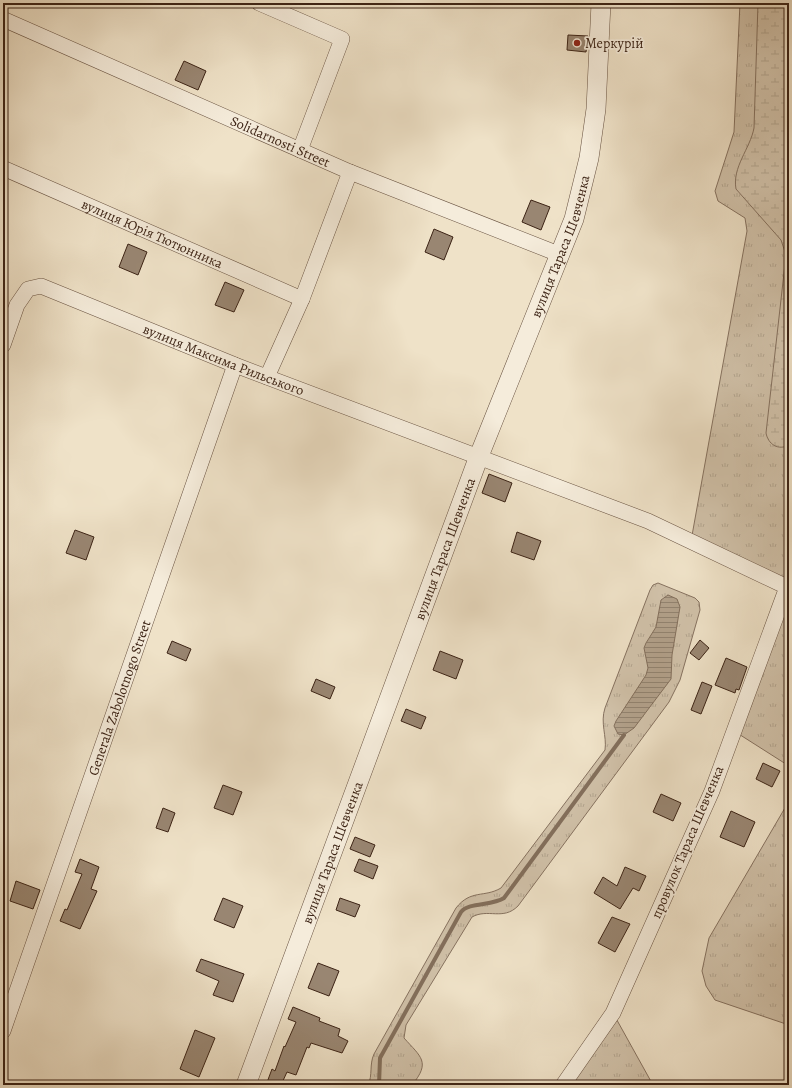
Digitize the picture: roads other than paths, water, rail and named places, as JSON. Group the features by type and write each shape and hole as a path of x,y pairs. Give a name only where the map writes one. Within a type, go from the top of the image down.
{"street":[{"path":"259,3 342,39 300,150"},
{"name":"вулиця Тараса Шевченка","path":"246,1085 479,456 561,255 580,199 594,131 598,91 601,3"},
{"name":"Solidarnosti Street","path":"3,19 350,172 561,255"},
{"name":"вулиця Юрія Тютюнника","path":"3,168 302,299"},
{"path":"267,377 302,299 350,172"},
{"name":"вулиця Максима Рильського","path":"3,345 17,305 28,289 41,286 267,377 648,521 787,587"},
{"name":"Generala Zabolotnogo Street","path":"3,1031 235,364"},
{"name":"провулок Тараса Шевченка","path":"563,1085 613,1013 712,791 787,587"}],"waterway":[{"path":"379,1085 380,1058 461,912 475,905 493,902 504,898 624,735"}],"place":[{"name":"Меркурій","path":"577,43"}]}
